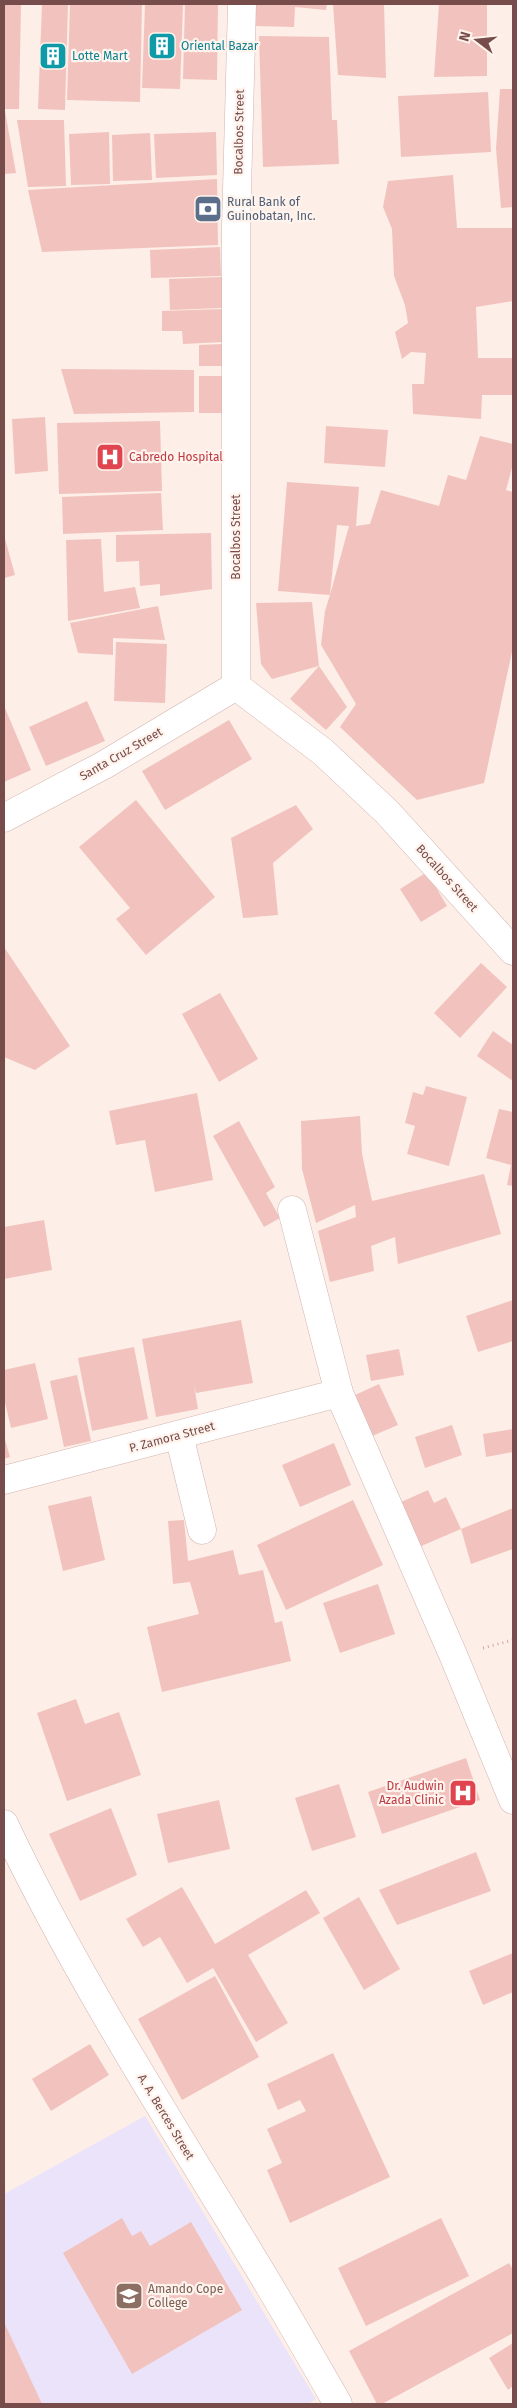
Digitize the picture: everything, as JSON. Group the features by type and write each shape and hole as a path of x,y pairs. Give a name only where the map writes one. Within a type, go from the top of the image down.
{"street":[{"name":"Bocalbos Street","path":"242,4 236,227 236,686 322,752 387,812 513,951"},
{"name":"Santa Cruz Street","path":"4,818 104,765 236,686"},
{"path":"292,1210 340,1392 454,1656 513,1800"},
{"name":"P. Zamora Street","path":"4,1480 340,1392"},
{"path":"179,1435 202,1530"},
{"name":"A. A. Berces Street","path":"4,1824 29,1877 142,2078 253,2259 338,2404"}],"shaded area":[{"name":"Amando Cope College","path":"145,2116 316,2399 308,2404 4,2404 4,2194"}],"building":[{"path":"4,4 21,4 19,109 4,109"},
{"name":"Lotte Mart","path":"42,4 68,4 65,110 38,109"},
{"path":"70,4 142,4 140,102 67,100"},
{"name":"Oriental Bazar","path":"145,4 183,4 180,89 142,88"},
{"path":"185,4 218,4 217,80 183,79"},
{"path":"256,4 327,4 326,10 295,7 294,27 256,26"},
{"path":"333,4 384,4 386,78 338,75"},
{"path":"439,4 487,4 487,76 434,77"},
{"path":"259,36 329,37 332,120 337,120 339,164 263,167"},
{"path":"500,89 513,89 513,207 501,208 496,149"},
{"path":"488,92 491,152 401,157 398,96"},
{"path":"5,111 16,173 4,174"},
{"path":"17,120 64,120 66,186 28,187"},
{"path":"109,132 110,184 71,185 69,134"},
{"path":"216,132 217,175 156,178 154,134"},
{"path":"150,133 152,180 113,181 112,135"},
{"path":"453,175 457,228 513,228 513,301 476,307 478,358 513,358 513,395 482,395 481,419 413,414 412,384 424,384 426,353 411,352 402,359 395,332 408,323 405,305 394,276 392,229 383,207 388,181"},
{"path":"217,179 218,245 42,252 28,190"},
{"path":"220,247 221,276 151,278 150,250"},
{"path":"222,277 222,308 170,310 169,279"},
{"path":"223,309 224,342 183,344 182,331 162,331 162,311"},
{"path":"223,344 223,366 199,366 199,345"},
{"path":"61,369 194,370 194,412 74,414"},
{"path":"199,376 223,376 223,413 199,413"},
{"path":"45,417 48,471 15,474 12,419"},
{"name":"Cabredo Hospital","path":"160,421 162,491 59,494 57,423"},
{"path":"326,426 388,430 385,467 324,463"},
{"path":"480,436 513,444 513,464 506,490 513,492 513,647 484,783 417,800 340,727 356,704 321,645 325,611 330,595 278,591 287,482 359,487 356,526 370,524 381,490 439,506 448,475 466,480","holes":["337,525 349,526 330,595"]},
{"path":"161,493 163,530 63,534 62,497"},
{"path":"211,533 212,589 160,596 160,584 140,586 139,561 116,562 116,535"},
{"path":"4,535 15,575 4,578"},
{"path":"101,539 104,592 135,587 140,608 68,621 66,540"},
{"path":"312,602 319,666 272,679 261,664 256,603"},
{"path":"158,606 165,640 113,638 113,655 78,653 70,623"},
{"path":"116,642 167,644 165,703 114,701"},
{"path":"319,666 347,707 326,730 290,699"},
{"path":"87,701 105,741 46,766 29,727"},
{"path":"4,708 31,770 4,782"},
{"path":"229,720 252,759 165,810 142,771"},
{"path":"136,800 215,897 146,955 116,919 130,908 79,847"},
{"path":"296,805 313,829 273,863 278,915 243,918 231,838"},
{"path":"427,872 447,906 421,922 400,889"},
{"path":"4,947 70,1046 35,1070 4,1057"},
{"path":"481,963 507,987 460,1038 434,1013"},
{"path":"220,993 258,1059 219,1082 182,1014"},
{"path":"493,1031 513,1045 513,1081 477,1056"},
{"path":"426,1086 467,1097 449,1166 407,1154 415,1126 405,1123 413,1092 423,1095"},
{"path":"197,1093 213,1180 155,1192 145,1140 116,1145 109,1111"},
{"path":"499,1109 513,1112 513,1186 507,1185 511,1165 486,1158"},
{"path":"360,1116 362,1154 372,1201 484,1174 501,1234 398,1264 395,1237 371,1246 374,1271 330,1282 318,1231 356,1217 355,1205 316,1223 302,1169 301,1121"},
{"path":"239,1121 275,1187 266,1193 280,1218 264,1227 213,1136"},
{"path":"44,1220 52,1270 4,1279 4,1227"},
{"path":"513,1300 513,1341 478,1352 466,1316"},
{"path":"241,1320 253,1383 196,1393 194,1385 198,1409 156,1417 142,1339"},
{"path":"134,1347 148,1419 92,1431 78,1358"},
{"path":"399,1349 404,1375 371,1381 366,1355"},
{"path":"35,1363 48,1419 11,1428 4,1398 4,1370"},
{"path":"77,1375 91,1441 64,1447 50,1381"},
{"path":"379,1384 398,1425 372,1436 353,1396"},
{"path":"452,1425 462,1455 425,1468 415,1437"},
{"path":"513,1429 513,1452 486,1457 483,1434"},
{"path":"4,1436 10,1457 4,1459"},
{"path":"334,1443 351,1485 300,1507 282,1465"},
{"path":"428,1490 434,1503 446,1497 461,1529 419,1547 399,1503"},
{"path":"91,1496 105,1560 63,1571 48,1506"},
{"path":"353,1500 383,1565 286,1610 257,1545"},
{"path":"513,1508 513,1549 471,1564 461,1529"},
{"path":"184,1520 188,1561 233,1550 239,1575 263,1570 275,1623 282,1621 291,1661 162,1692 147,1627 199,1614 190,1582 173,1584 168,1521"},
{"path":"378,1584 395,1634 340,1653 323,1603"},
{"path":"76,1699 85,1724 119,1712 141,1775 67,1801 37,1713"},
{"path":"466,1758 480,1800 382,1834 368,1792"},
{"path":"339,1784 356,1837 312,1851 295,1798"},
{"path":"219,1800 230,1849 168,1863 157,1814"},
{"path":"111,1808 137,1875 80,1901 49,1834"},
{"path":"476,1852 491,1891 397,1925 379,1890"},
{"path":"182,1887 215,1944 306,1890 320,1913 248,1955 288,2023 256,2042 213,1968 187,1983 160,1937 143,1947 126,1919"},
{"path":"359,1897 400,1969 364,1990 323,1918"},
{"path":"513,1953 513,1992 483,2005 469,1971"},
{"path":"215,1976 259,2057 182,2100 138,2019"},
{"path":"90,2044 109,2075 51,2111 32,2079"},
{"path":"333,2053 390,2177 290,2223 267,2170 282,2163 267,2129 306,2111 300,2100 278,2110 267,2084"},
{"path":"122,2218 132,2236 141,2231 150,2246 191,2222 242,2310 132,2374 63,2253"},
{"path":"441,2218 469,2276 366,2326 338,2268"},
{"path":"509,2263 513,2270 513,2333 382,2404 377,2404 349,2351"},
{"path":"4,2322 42,2404 4,2404"},
{"path":"513,2343 513,2386 508,2390 489,2358"}],"place":[{"name":"Oriental Bazar","path":"162,46"},
{"name":"Lotte Mart","path":"53,56"},
{"name":"Rural Bank of Guinobatan, Inc.","path":"208,209"},
{"name":"Cabredo Hospital","path":"110,457"},
{"name":"Dr. Audwin Azada Clinic","path":"463,1793"},
{"name":"Amando Cope College","path":"129,2296"}]}
